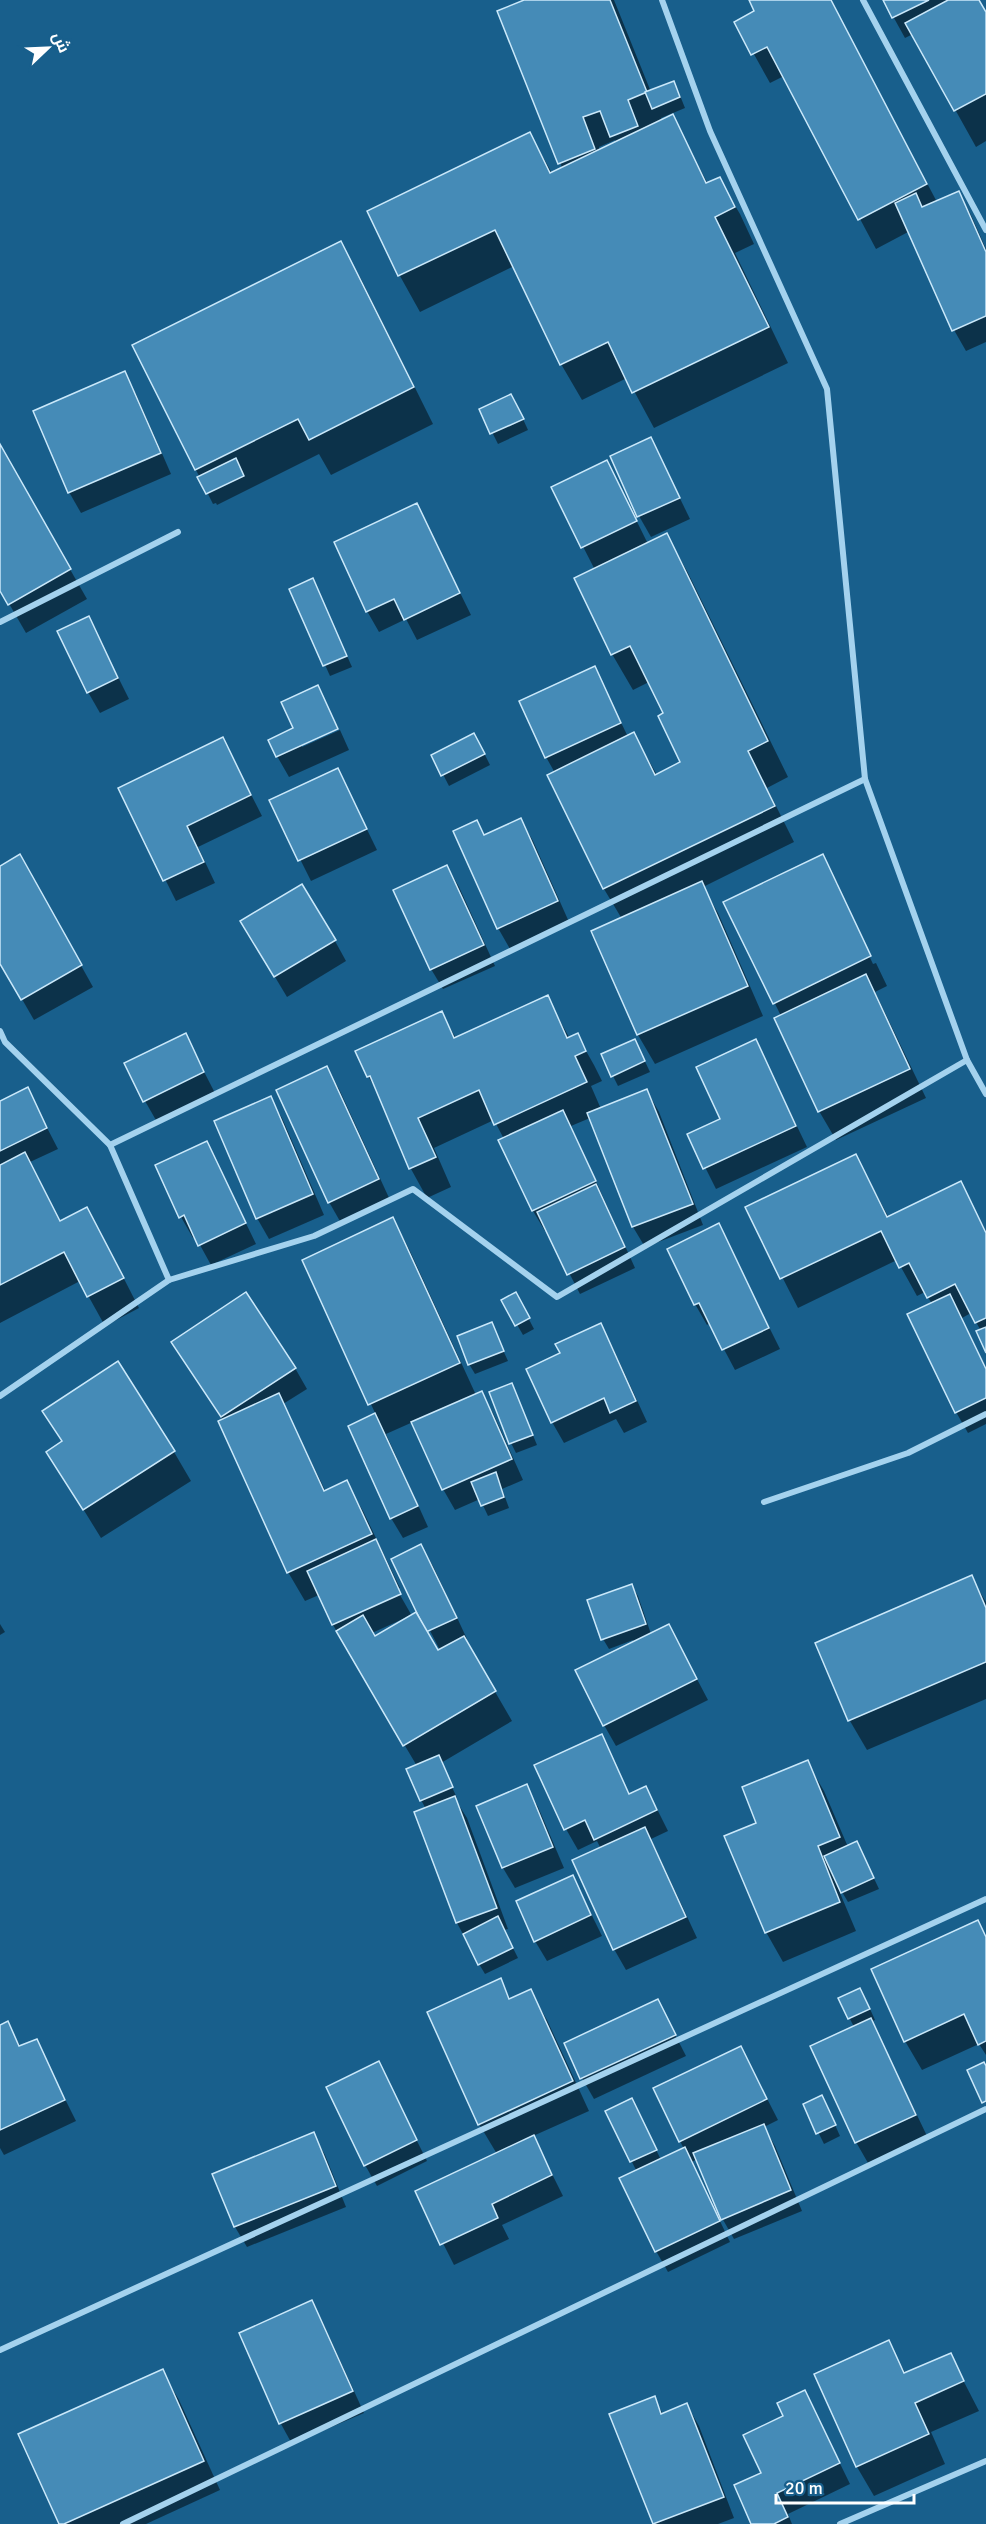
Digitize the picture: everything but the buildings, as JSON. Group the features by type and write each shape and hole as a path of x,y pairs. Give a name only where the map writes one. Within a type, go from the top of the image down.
{"street":[{"path":"662,0 710,131 827,389 865,780 967,1060 986,1094"},
{"path":"863,0 986,231"},
{"path":"0,622 178,532"},
{"path":"110,1145 865,780"},
{"path":"0,1031 5,1042 110,1145 169,1280"},
{"path":"0,1396 169,1280 314,1236 413,1189 557,1297 967,1060"},
{"path":"764,1502 908,1453 986,1414"},
{"path":"0,2350 986,1899"},
{"path":"123,2524 986,2109"},
{"path":"840,2524 986,2461"}]}
